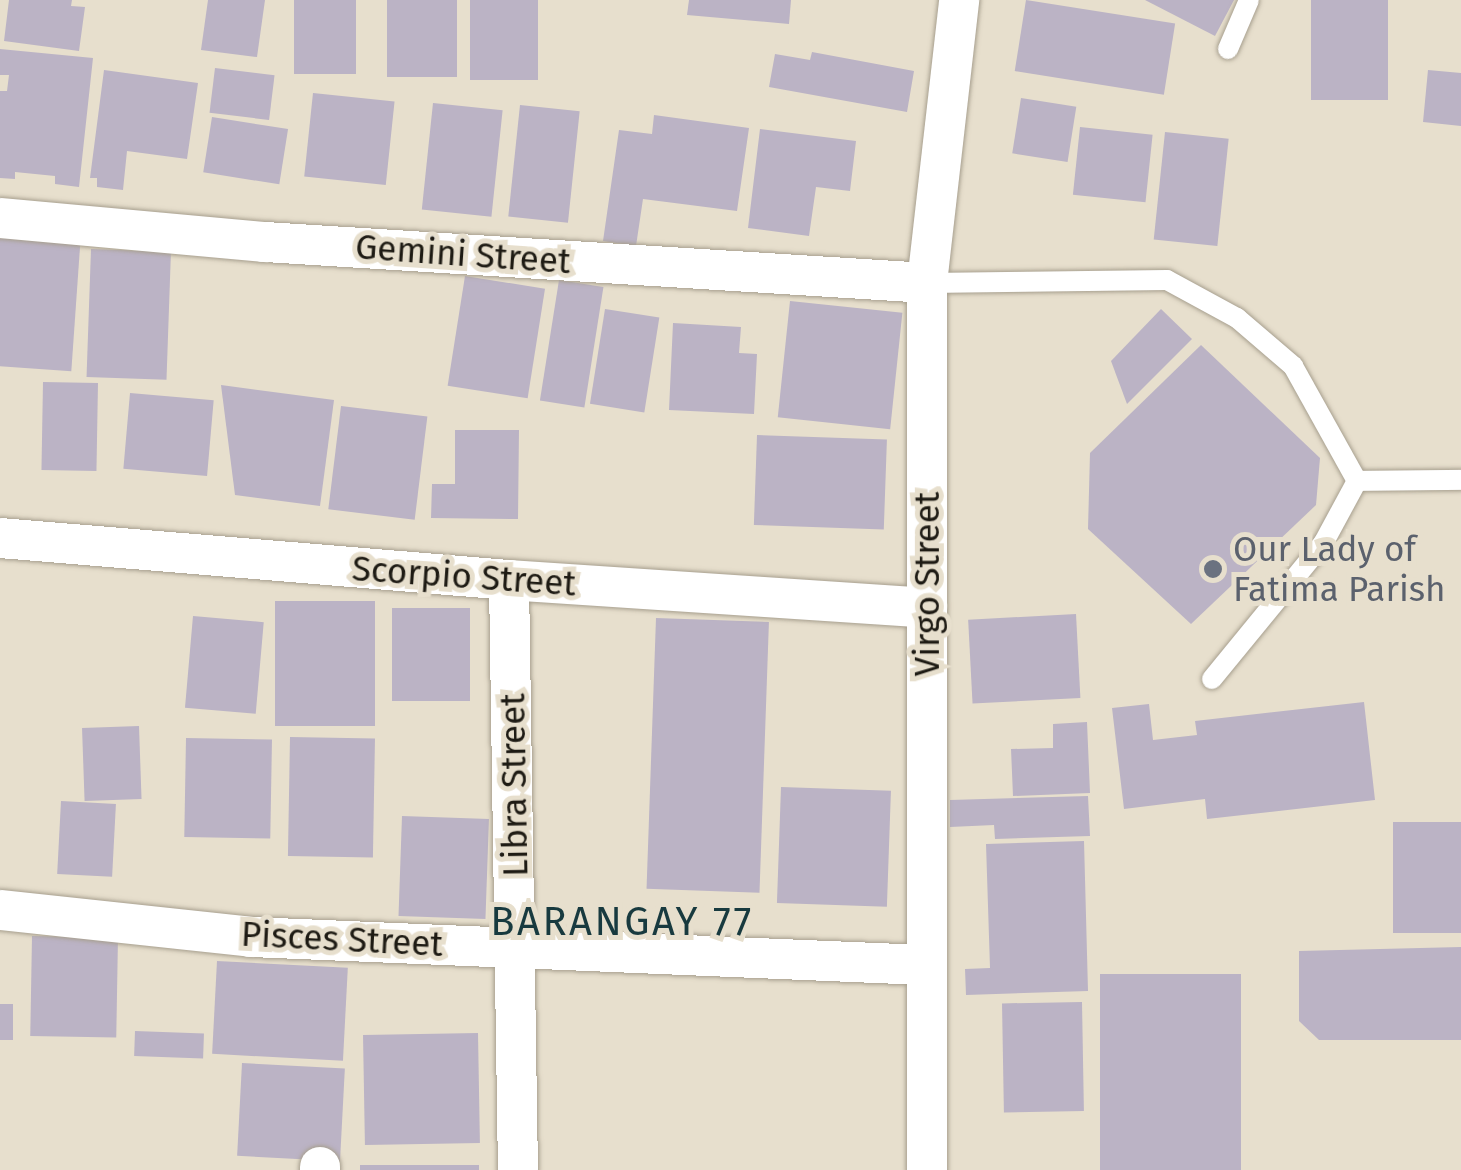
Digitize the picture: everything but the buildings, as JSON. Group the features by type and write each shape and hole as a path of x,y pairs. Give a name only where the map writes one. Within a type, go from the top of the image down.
{"street":[{"name":"Virgo Street","path":"927,1170 924,965 928,283 958,0"},
{"name":"Gemini Street","path":"0,218 265,242 928,283"},
{"name":"Scorpio Street","path":"0,538 509,580 928,608"},
{"name":"Libra Street","path":"509,580 518,947 518,1170"},
{"name":"Pisces Street","path":"0,910 252,937 924,965"}],"lane":[{"path":"1228,50 1248,0"},
{"path":"928,283 1167,280 1237,318 1294,366 1356,481"},
{"path":"1356,481 1461,480"},
{"path":"1212,679 1324,542 1356,481"}],"place":[{"name":"Our Lady of Fatima Parish","path":"1213,569"}],"district":[{"name":"BARANGAY 77","path":"622,922"}]}
